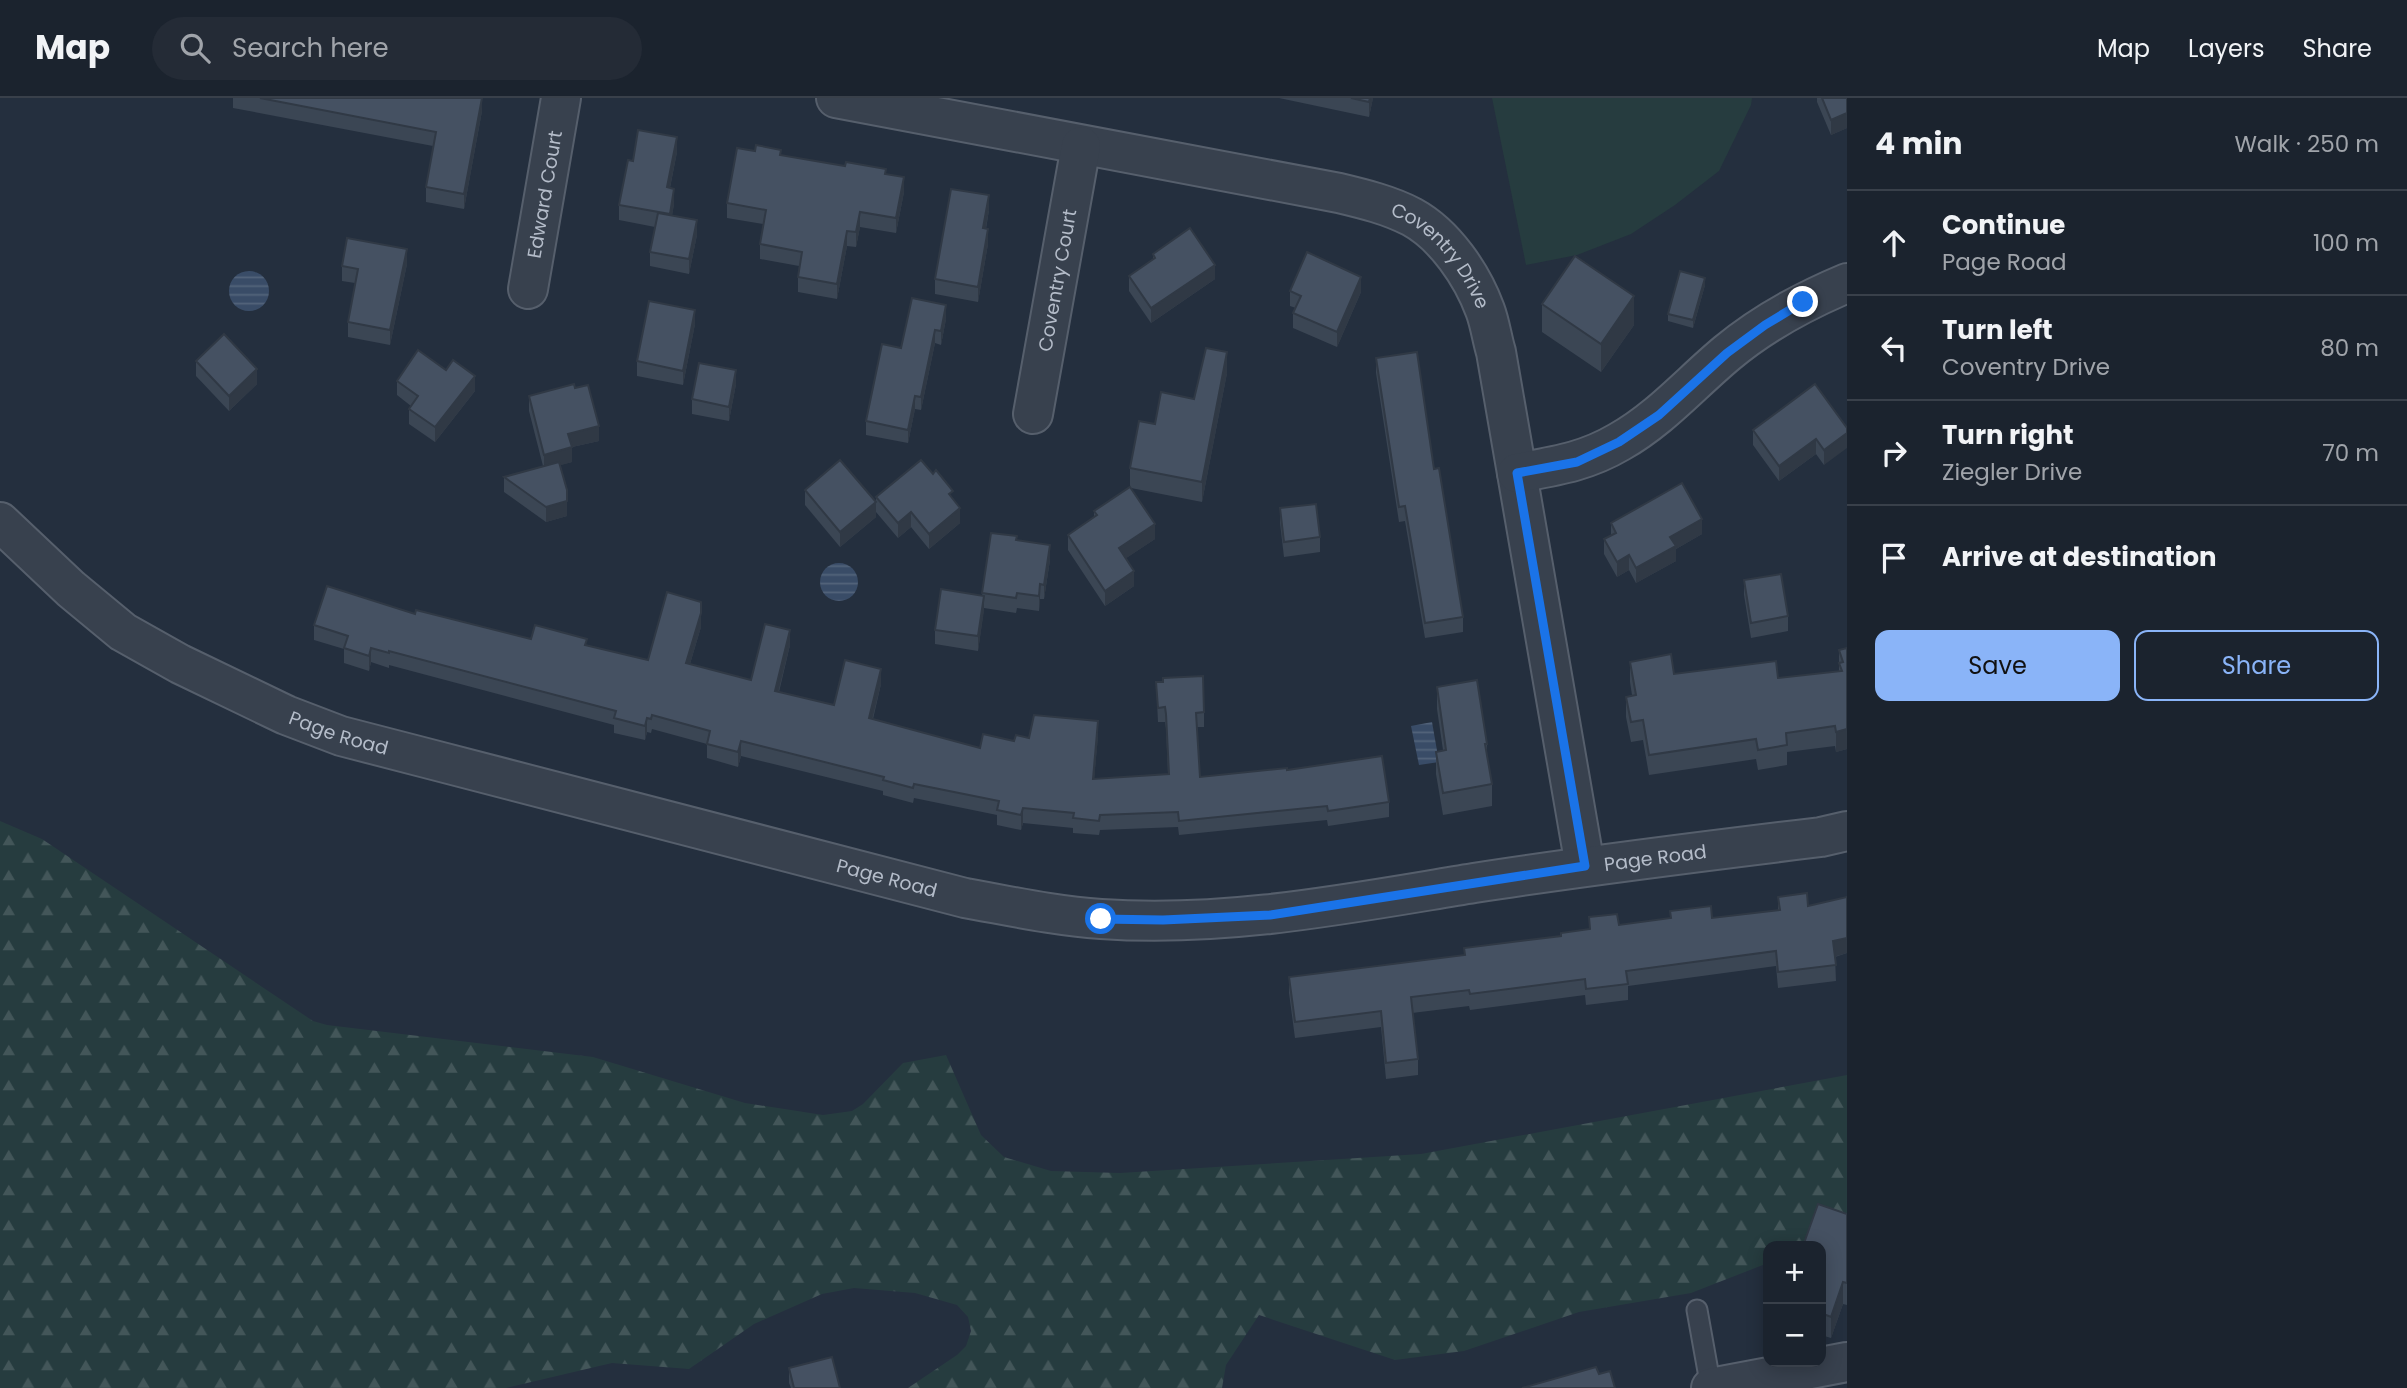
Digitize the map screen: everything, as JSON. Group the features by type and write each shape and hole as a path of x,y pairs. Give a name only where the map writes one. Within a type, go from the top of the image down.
{"street":[{"name":"Edward Court","path":"528,289 561,98"},
{"name":"Coventry Drive","path":"836,98 1339,193 1380,203 1414,219 1443,243 1469,276 1486,311 1585,866"},
{"name":"Coventry Court","path":"1033,414 1082,146"},
{"path":"1517,473 1577,462 1619,442 1659,415 1727,353 1765,325 1803,302 1847,283"},
{"name":"Page Road","path":"0,522 71,589 123,632 180,664 286,715 341,736 965,898 1101,919 1163,920 1256,916 1585,866 1821,837 1847,831"},
{"path":"1711,1388 1847,1362"}],"lane":[{"path":"1697,1310 1711,1388"}],"green space":[{"path":"1492,98 1752,98 1719,171 1675,205 1631,234 1577,255 1526,265"},
{"path":"0,821 42,839 313,1021 327,1025 593,1057 745,1103 823,1115 852,1111 863,1104 903,1063 946,1055 981,1135 1004,1157 1051,1171 1120,1173 1421,1154 1847,1075 1847,1232 1823,1241 1763,1241 1763,1265 1691,1293 1579,1312 1464,1351 1395,1360 1259,1315 1226,1365 1222,1388 908,1388 966,1346 971,1331 968,1317 957,1305 915,1293 854,1288 822,1294 754,1324 689,1369 612,1363 506,1388 0,1388"}],"water":[{"path":"249,271 257,272 263,277 268,283 268,299 263,305 257,310 249,311 241,310 235,305 230,299 229,291 230,283 235,277 241,272"},
{"path":"839,563 853,568 858,582 853,596 839,601 825,596 820,582 825,568"},
{"path":"1432,722 1439,762 1419,765 1411,726"}],"building":[{"path":"260,98 482,98 464,194 426,187 436,132"},
{"path":"1351,98 1370,98 1369,102"},
{"path":"1822,98 1847,98 1847,113 1831,120"},
{"path":"638,130 677,137 667,187 674,189 670,214 619,205 628,160 633,161"},
{"path":"756,145 781,150 780,155 845,166 846,162 886,169 885,174 904,177 896,218 860,212 856,232 847,231 837,284 798,277 802,252 760,244 766,210 727,203 737,148 755,151"},
{"path":"951,189 989,195 983,228 988,229 978,287 935,279"},
{"path":"658,213 697,220 689,259 650,252"},
{"path":"1190,228 1215,265 1151,308 1129,276 1155,258 1153,254"},
{"path":"347,238 407,249 390,330 348,322 358,269 342,266"},
{"path":"1307,252 1361,277 1337,332 1293,313 1301,296 1290,291"},
{"path":"1575,256 1634,296 1601,344 1542,304"},
{"path":"1680,271 1705,278 1693,320 1668,314"},
{"path":"912,298 946,305 941,331 935,330 921,397 915,396 908,430 866,421 882,344 901,348"},
{"path":"649,301 695,310 683,371 637,361"},
{"path":"224,334 257,369 229,396 196,361"},
{"path":"1206,348 1227,352 1202,482 1130,468 1139,421 1155,424 1161,392 1194,399"},
{"path":"418,350 446,370 453,360 475,376 435,427 409,409 418,396 397,381"},
{"path":"1417,352 1434,469 1439,468 1463,617 1425,623 1405,506 1399,507 1376,358"},
{"path":"699,363 736,370 729,407 692,399"},
{"path":"574,384 575,388 588,385 599,426 568,434 572,447 544,455 529,396"},
{"path":"1815,384 1847,428 1847,433 1824,450 1816,439 1779,466 1753,430"},
{"path":"840,460 876,502 840,532 805,490"},
{"path":"921,460 933,474 936,470 953,491 949,494 960,508 929,534 911,512 898,523 876,497"},
{"path":"559,462 567,490 567,501 546,507 504,477"},
{"path":"1682,483 1702,519 1670,537 1676,546 1636,568 1629,555 1617,562 1604,539 1616,533 1611,523"},
{"path":"1130,487 1155,524 1119,548 1134,571 1105,591 1068,535 1097,515 1094,511"},
{"path":"1316,504 1320,537 1284,542 1280,508"},
{"path":"991,533 1017,536 1016,540 1050,545 1044,585 1040,584 1039,596 1017,593 1016,598 982,593"},
{"path":"1781,574 1788,616 1751,623 1744,580"},
{"path":"327,586 415,614 416,610 531,639 535,625 587,639 585,645 648,660 667,592 701,602 701,613 686,663 751,680 765,624 790,630 775,691 834,705 845,660 881,669 869,718 980,748 983,734 1014,741 1016,735 1029,738 1034,715 1098,721 1093,779 1169,774 1166,714 1165,707 1158,708 1156,682 1163,682 1163,678 1203,676 1204,712 1196,713 1200,777 1287,770 1382,756 1389,802 1328,811 1327,806 1179,821 1178,812 1100,815 1099,821 1073,818 1074,813 1023,808 1021,815 997,810 999,801 914,784 913,788 883,780 884,777 741,741 738,752 707,744 710,731 652,715 651,719 647,718 645,726 614,718 616,711 389,651 371,648 369,656 344,648 348,636 314,625"},
{"path":"941,589 984,596 978,636 935,630"},
{"path":"1847,648 1847,729 1836,732 1835,726 1786,733 1787,745 1758,750 1756,739 1649,755 1643,720 1631,722 1626,697 1636,695 1630,662 1671,654 1674,674 1776,661 1778,678 1842,671 1839,663 1843,662 1839,650"},
{"path":"1477,680 1492,784 1443,793 1436,752 1446,750 1437,687"},
{"path":"1807,893 1808,906 1847,897 1847,938 1833,941 1836,965 1778,972 1776,951 1626,971 1628,984 1586,989 1585,979 1470,994 1469,990 1411,997 1418,1059 1386,1063 1381,1011 1295,1022 1289,977 1465,955 1464,948 1561,936 1561,933 1590,929 1589,917 1617,914 1619,925 1671,918 1670,911 1711,906 1712,918 1780,910 1778,897"},
{"path":"1818,1204 1847,1214 1847,1283 1843,1282 1831,1317 1826,1315 1826,1241 1805,1241"},
{"path":"832,1357 840,1388 794,1388 789,1368"},
{"path":"1596,1367 1599,1374 1610,1371 1615,1388 1522,1388"}],"route":[{"path":"1101,919 1163,920 1270,915 1585,866 1517,473 1577,462 1619,442 1659,415 1727,353 1803,302"}]}
